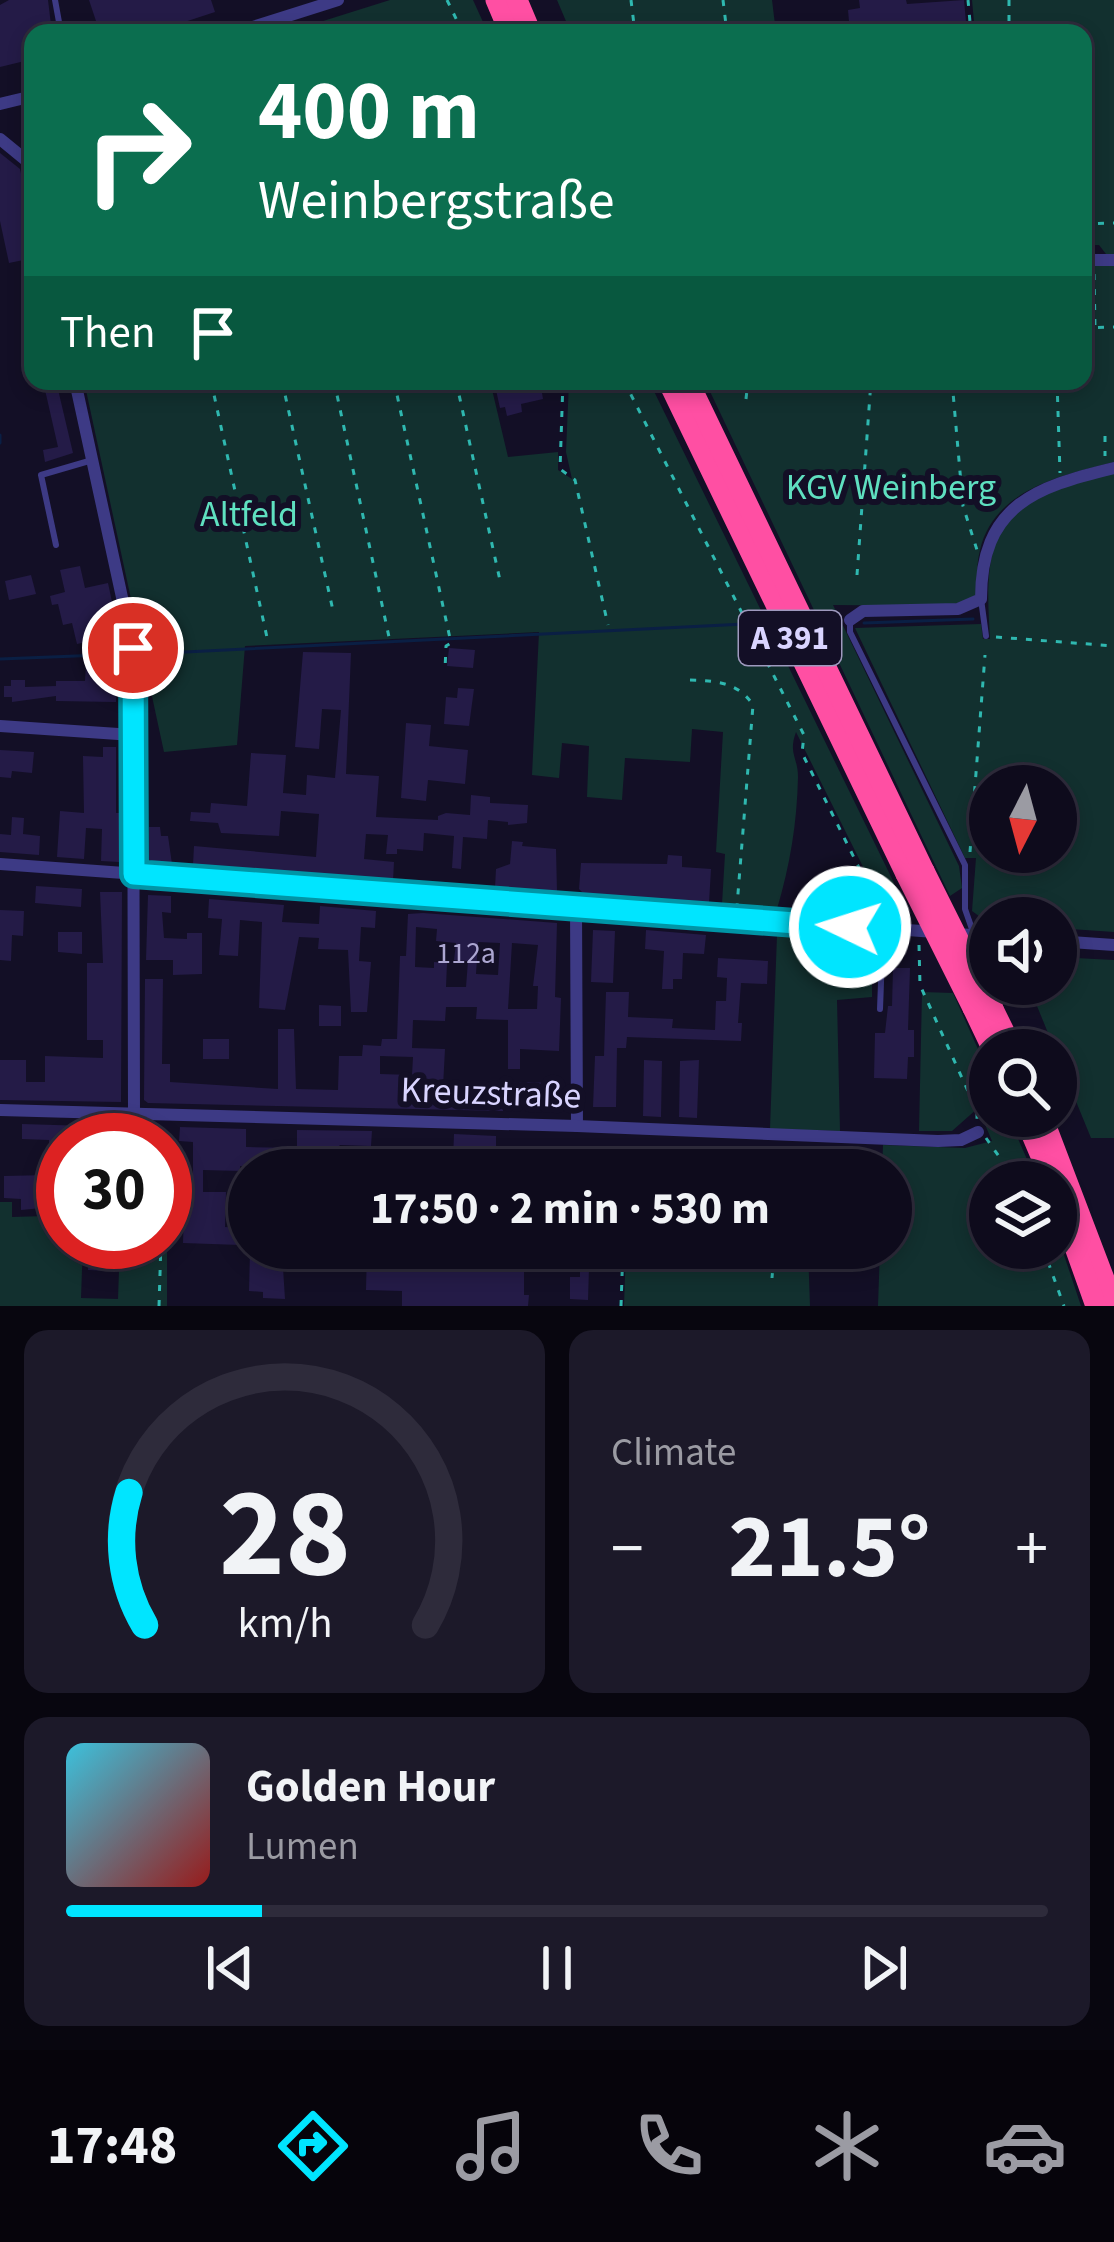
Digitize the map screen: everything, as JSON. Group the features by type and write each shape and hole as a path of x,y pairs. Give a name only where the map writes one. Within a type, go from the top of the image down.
{"highway":[{"name":"A 391","path":"673,390 998,1029"},
{"name":"A 391","path":"692,390 915,873"},
{"name":"A 391","path":"983,1008 988,1029"},
{"path":"1050,1137 1114,1304"},
{"path":"1077,1253 1096,1306"}],"street":[{"path":"262,24 338,0"},
{"path":"0,139 24,158"},
{"path":"78,390 133,648 134,1113"},
{"path":"850,620 862,611 958,609 981,599 982,562 994,532 1011,511 1031,494 1061,480 1110,469"},
{"path":"0,726 133,735"},
{"path":"0,864 969,935"},
{"path":"576,907 577,1126"},
{"path":"1077,942 1114,945"},
{"name":"Kreuzstraße","path":"0,1110 134,1113"},
{"name":"Kreuzstraße","path":"192,1115 938,1141 969,1136"}],"lane":[{"path":"56,545 41,475 93,460"},
{"path":"981,599 986,636"},
{"path":"850,620 850,632 965,866 969,919"},
{"path":"880,1009 885,929"}],"path":[{"path":"1092,298 1095,327"},
{"path":"1092,327 1114,327"},
{"path":"213,390 268,642"},
{"path":"284,390 334,615"},
{"path":"336,390 389,637"},
{"path":"396,390 450,640 446,670"},
{"path":"458,390 501,585"},
{"path":"563,390 560,469 575,480 608,626"},
{"path":"629,390 803,734 802,753 883,914 885,929"},
{"path":"746,399 747,390"},
{"path":"857,575 870,390"},
{"path":"953,390 963,506 982,562"},
{"path":"1057,390 1061,480"},
{"path":"1105,436 1110,469"},
{"path":"986,636 1114,646"},
{"path":"977,765 985,655"},
{"path":"690,680 725,681 753,705 737,905"},
{"path":"919,931 920,985 969,1093"},
{"path":"626,1128 626,1149"},
{"path":"985,1137 1003,1161"},
{"path":"750,1141 750,1149"},
{"path":"159,1306 160,1269"},
{"path":"621,1306 622,1269"},
{"path":"772,1269 772,1278"},
{"path":"1051,1269 1064,1306"}],"green space":[{"path":"390,0 473,0 484,24 314,24"},
{"path":"557,0 772,0 775,24 567,24"},
{"path":"972,0 1114,0 1114,254 1092,245 1092,24 974,24"},
{"name":"KGV Weinberg","path":"1114,264 1114,462 1053,479 1000,512 980,550 977,597 948,606 833,605 959,866 962,888 950,896 709,390 1092,390 1092,265"},
{"name":"Altfeld","path":"86,390 492,390 508,457 558,452 558,470 572,479 566,452 569,390 653,390 896,887 878,897 796,732 796,811 777,909 722,904 725,854 716,852 723,732 692,729 690,762 625,758 622,800 587,797 589,746 562,743 559,778 532,775 539,632 245,646 237,745 164,752"},
{"path":"1114,472 1114,932 1077,929 1077,897 973,897 975,873 1077,873 1077,765 969,765 969,858 965,858 855,628 981,624 983,639 990,639 989,577 997,539 1021,507 1067,484"},
{"path":"777,935 872,943 872,997 837,1000 840,1131 770,1129"},
{"path":"1077,958 1114,960 1114,1138 1091,1138 1077,1104 1077,1029 1046,1029 1037,1005 1077,1005"},
{"path":"922,992 953,993 969,1029 969,1116 952,1131 919,1131"},
{"path":"990,1137 1017,1137 1028,1161 969,1161 969,1269 1069,1269 1081,1306 878,1306 879,1269 912,1269 912,1149 883,1149 883,1145 965,1148 992,1141"},
{"path":"0,1202 12,1202 12,1217 36,1216 36,1269 82,1269 81,1298 118,1299 119,1269 167,1269 167,1306 0,1306"},
{"path":"625,1269 809,1269 810,1306 624,1306"}],"building":[{"path":"9,0 48,0 51,24 24,24 24,61 0,67 0,5"},
{"path":"89,0 211,0 215,12 178,24 97,24"},
{"path":"859,0 906,0 907,4 964,0 966,24 849,24 848,10 860,8"},
{"path":"0,153 20,169 24,260 9,263 0,221"},
{"path":"45,390 58,390 73,453 45,462 43,450 58,447"},
{"path":"496,390 542,390 543,399 521,404 522,412 507,416 505,407 500,408"},
{"path":"80,566 85,588 108,583 121,644 116,645 116,702 56,701 56,696 12,702 12,697 4,697 4,686 11,686 11,680 25,680 25,687 56,686 56,681 85,681 86,665 103,665 100,639 77,644 72,623 63,625 58,604 52,605 50,596 65,592 60,570"},
{"path":"31,575 36,594 9,600 5,581"},
{"path":"449,648 475,650 473,668 447,666"},
{"path":"303,652 351,653 346,774 379,776 376,817 438,820 446,813 470,815 471,795 490,797 490,803 528,805 527,823 488,820 487,839 463,837 461,869 452,868 454,836 424,833 423,851 397,849 397,854 386,854 388,835 366,834 364,859 394,862 393,881 193,865 194,846 316,857 319,814 281,811 279,836 221,833 218,823 190,821 191,812 210,813 211,803 247,806 251,753 286,755 283,793 306,795 307,775 335,778 341,710 322,709 319,749 295,747"},
{"path":"458,688 474,689 469,726 444,724 446,697 457,698"},
{"path":"406,723 431,725 429,746 468,750 465,784 428,780 426,801 401,798"},
{"path":"103,747 116,747 116,813 123,813 123,858 101,861 102,829 86,828 84,859 57,857 60,811 84,813 83,756 103,757"},
{"path":"0,750 34,752 32,773 12,771 11,778 0,777"},
{"path":"12,817 24,818 23,834 40,836 39,855 0,852 0,834 11,835"},
{"path":"149,827 160,827 161,836 168,836 172,864 148,860"},
{"path":"512,841 556,849 557,892 495,888 496,869 510,864"},
{"path":"668,855 682,856 682,867 711,869 709,903 579,889 581,863 667,864"},
{"path":"36,886 82,889 81,907 35,903"},
{"path":"100,892 122,892 121,1102 0,1100 0,1060 26,1060 26,1082 45,1082 45,1056 103,1058 103,1040 87,1040 87,963 103,963"},
{"path":"148,895 171,896 171,913 162,912 164,938 187,939 187,933 202,933 202,974 173,975 173,960 146,960"},
{"path":"209,899 284,905 282,922 319,924 320,906 376,911 375,928 361,927 359,961 371,962 367,1012 351,1012 348,950 318,949 319,938 299,937 285,1010 259,1008 262,922 240,920 238,956 219,955 222,919 208,918"},
{"path":"0,910 24,911 23,936 12,935 11,961 0,960"},
{"path":"408,914 557,923 559,1051 520,1049 520,1069 508,1069 508,1020 476,1019 477,1007 446,1007 445,1021 413,1020 412,1048 445,1049 443,1087 513,1093 513,1082 564,1083 563,1105 503,1104 503,1111 144,1100 145,979 163,979 162,1064 170,1064 170,1082 278,1089 278,1029 294,1029 296,1089 338,1090 339,1056 362,1056 363,1045 381,1046 382,1039 397,1039 400,956 406,956","holes":["416,927 437,929 436,941 456,943 454,960 468,961 466,987 446,987 447,963 415,967","478,942 500,943 498,975 476,974","512,943 538,945 533,986 538,986 537,1009 508,1009","380,1056 413,1057 412,1075 380,1074"]},
{"path":"593,930 615,931 613,983 591,982"},
{"path":"646,930 706,935 704,954 683,953 682,979 673,979 673,989 662,989 664,951 645,949"},
{"path":"58,932 82,932 82,954 58,952"},
{"path":"718,958 768,961 767,984 741,983 741,1041 627,1037 626,1048 617,1048 616,1107 593,1107 595,1056 604,1056 606,992 629,992 628,1017 673,1019 672,1028 715,1030 716,1001 726,1001 727,978 717,977"},
{"path":"893,968 910,968 908,1030 914,1030 914,1057 908,1057 907,1079 874,1078 875,1033 885,1033 888,1006 892,1006"},
{"path":"319,1005 341,1006 341,1026 319,1026"},
{"path":"203,1039 229,1039 229,1059 203,1059"},
{"path":"644,1060 662,1061 661,1117 643,1116"},
{"path":"699,1060 697,1118 679,1117 680,1061"},
{"path":"22,1124 36,1124 36,1140 22,1139"},
{"path":"192,1127 246,1129 246,1147 297,1148 297,1130 372,1131 371,1146 340,1145 336,1149 228,1149 228,1171 203,1170 203,1192 226,1192 228,1245 192,1243"},
{"path":"454,1134 496,1136 496,1149 453,1149"},
{"path":"36,1175 36,1209 21,1210 21,1199 4,1198 4,1176"},
{"path":"250,1269 283,1269 285,1299 263,1298 263,1292 249,1291"},
{"path":"366,1269 524,1269 524,1295 529,1295 528,1306 402,1306 402,1291 366,1290"},
{"path":"580,1269 589,1269 588,1300 570,1299 570,1277 580,1277"}],"waterway":[{"path":"0,435 0,443"},
{"path":"864,623 973,619"},
{"path":"145,654 745,624"},
{"path":"0,659 101,655"}],"route":[{"path":"133,648 134,874 850,927"}]}
